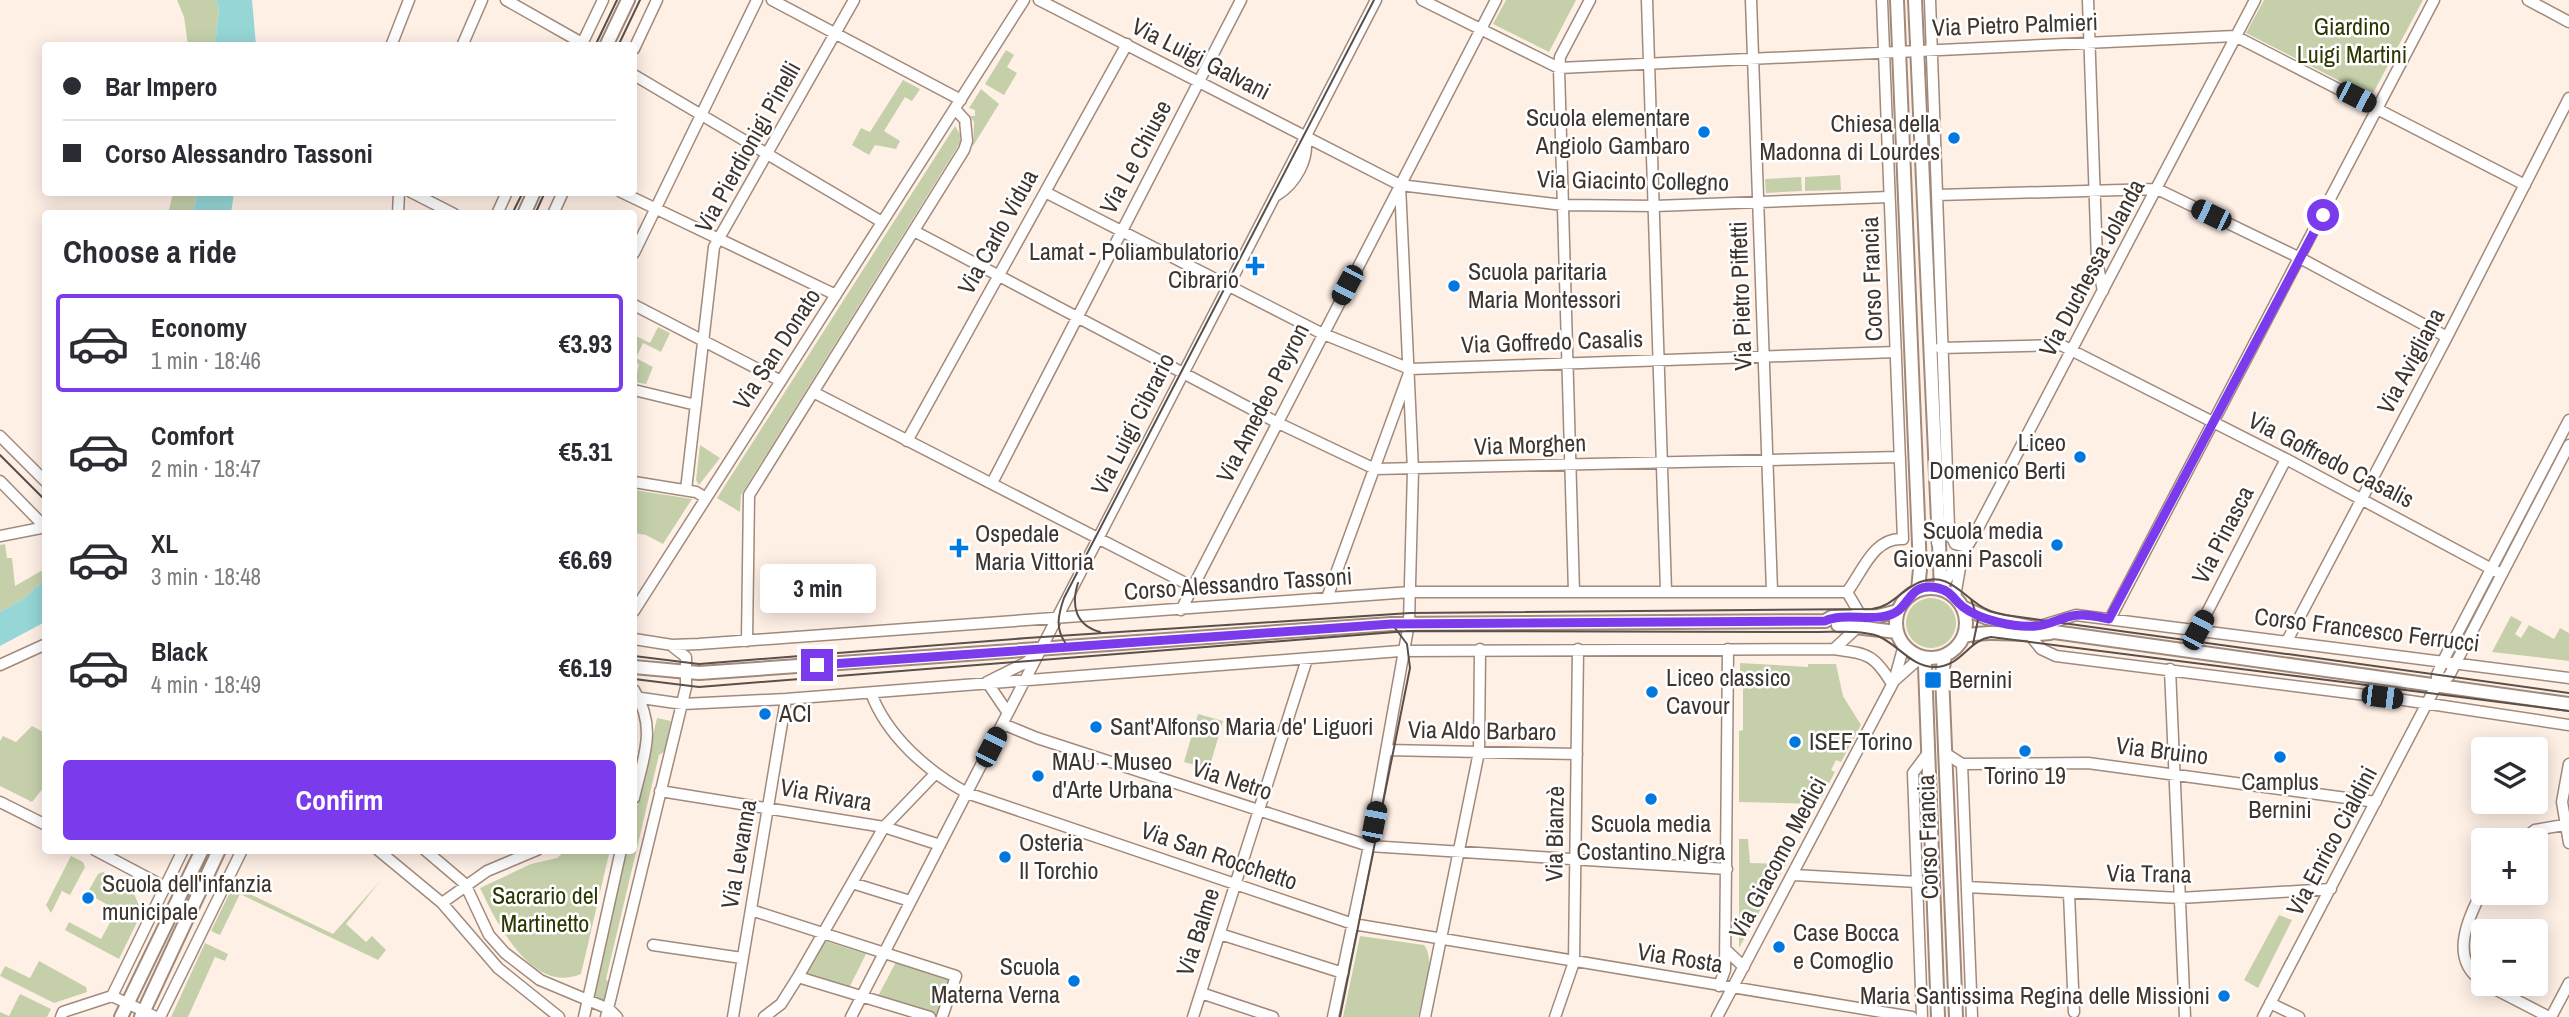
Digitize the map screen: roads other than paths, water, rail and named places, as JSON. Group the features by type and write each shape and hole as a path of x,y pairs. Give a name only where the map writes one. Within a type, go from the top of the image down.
{"main road":[{"path":"608,42 628,0"},
{"name":"Corso Francia","path":"1898,0 1920,547 1919,590"},
{"path":"1915,0 1941,589"},
{"path":"1959,602 1966,626 1964,636 1945,656 1921,657 1904,645 1897,632 1898,611 1903,601 1919,590 1941,589 1987,618 2033,631"},
{"name":"Corso Alessandro Tassoni","path":"637,667 688,674 1409,623 1825,621 1832,617 1861,621 1898,611"},
{"path":"1861,621 1897,632"},
{"path":"1964,636 1988,630 2033,631"},
{"name":"Corso Francesco Ferrucci","path":"2033,631 2543,698 2569,704"},
{"name":"Corso Francia","path":"1945,656 1942,669 1956,1017"},
{"name":"Corso Francia","path":"1921,657 1925,666 1938,1017"},
{"path":"2543,698 2569,698"},
{"path":"121,1017 200,854"},
{"path":"142,1014 217,854"}],"street":[{"path":"393,42 409,0"},
{"path":"464,42 482,0"},
{"path":"506,0 578,42"},
{"path":"582,42 603,0"},
{"path":"637,42 657,0"},
{"path":"637,247 757,0"},
{"path":"747,641 749,495 967,141 965,120 958,105 836,33 772,0"},
{"name":"Via Pierdionigi Pinelli","path":"686,491 714,247 854,0"},
{"name":"Via San Donato","path":"637,606 1024,0"},
{"name":"Via Luigi Galvani","path":"1039,0 1305,137"},
{"name":"Via Le Chiuse","path":"992,483 1241,0"},
{"path":"1305,137 1376,0"},
{"path":"1422,0 1559,68"},
{"name":"Via Amedeo Peyron","path":"1181,610 1321,334 1496,0"},
{"path":"1574,592 1559,68 1560,57 1590,0"},
{"path":"1647,0 1666,591"},
{"name":"Via Pietro Piffetti","path":"1751,0 1772,591"},
{"name":"Corso Francia","path":"1882,0 1903,539"},
{"path":"1930,0 1940,348 1949,530 1955,544 1965,550"},
{"path":"2088,0 2097,261 2103,291"},
{"name":"Via Duchessa Jolanda","path":"1941,589 1965,550 2072,350 2255,0"},
{"path":"2109,619 2434,0"},
{"path":"2528,0 2569,22"},
{"name":"Via Pietro Palmieri","path":"1559,68 1931,48 2090,44 2235,36 2379,108 2525,186"},
{"name":"Via Carlo Vidua","path":"907,441 1127,44"},
{"path":"637,77 883,222"},
{"name":"Via Avigliana","path":"2287,641 2448,337 2569,98"},
{"name":"Via Giacinto Collegno","path":"1305,137 1400,185 1563,205 1655,206 1889,197"},
{"name":"Via Luigi Cibrario","path":"851,1017 1275,196 1289,187 1301,165 1308,149 1305,137"},
{"path":"1334,1017 1388,750 1409,623 1413,470 1400,185"},
{"path":"1937,195 2157,189 2300,258 2448,337"},
{"name":"Via Goffredo Casalis","path":"1045,192 1321,334 1410,369 1659,358 1896,352"},
{"path":"419,196 446,210"},
{"path":"629,196 836,295"},
{"name":"Via Morghen","path":"914,231 1276,422 1375,469 1900,457"},
{"path":"637,306 781,381"},
{"name":"Via Goffredo Casalis","path":"1940,348 2053,344 2072,350 2361,498 2501,574"},
{"path":"1326,598 1410,369"},
{"path":"637,391 696,405"},
{"path":"813,392 1193,587"},
{"path":"2437,684 2437,675 2443,661 2569,420"},
{"path":"0,436 42,478"},
{"path":"2437,684 2449,677 2569,445"},
{"name":"Via Pinasca","path":"2198,630 2286,459"},
{"path":"0,481 42,525"},
{"path":"637,483 686,491 706,498"},
{"path":"0,536 42,529"},
{"path":"1937,544 1949,530"},
{"path":"1834,649 1861,621 1847,592 1869,557 1889,541 1903,539 1920,547"},
{"name":"Via Duchessa Jolanda","path":"1959,602 1965,550"},
{"name":"Corso Alessandro Tassoni","path":"637,639 672,645 747,641 1410,592 1847,592"},
{"name":"Corso Francesco Ferrucci","path":"2033,631 2076,615 2569,678"},
{"path":"2033,631 2050,654 2569,725"},
{"path":"607,1013 688,674 683,652 672,645"},
{"name":"Via Giacomo Medici","path":"1717,1017 1794,875 1893,682 1904,645"},
{"path":"0,665 42,646"},
{"path":"987,682 1027,662 1041,648"},
{"path":"637,695 682,704 786,699 1406,651 1480,649 1834,649 1863,652 1874,657 1893,682"},
{"path":"1425,1017 1479,752 1480,649"},
{"name":"Via Bianzè","path":"1555,1017 1574,961 1578,649"},
{"path":"1719,986 1726,970 1728,649"},
{"name":"Via Giacomo Medici","path":"1893,682 1921,657"},
{"name":"Via Balme","path":"1193,1017 1307,659"},
{"path":"2170,669 2185,1017"},
{"path":"987,682 1008,713"},
{"name":"Via Enrico Cialdini","path":"2263,1017 2437,684"},
{"name":"Via San Rocchetto","path":"871,693 878,713 934,775 967,793 1353,924 1441,939"},
{"name":"Via Levanna","path":"733,1017 786,699"},
{"path":"637,700 649,728 637,784"},
{"name":"Via Netro","path":"1003,724 1259,811 1369,845 1727,869"},
{"name":"Via Aldo Barbaro","path":"1388,750 1577,754"},
{"name":"Corso Francia","path":"1922,1017 1913,773 1928,753"},
{"path":"1945,753 1962,764"},
{"name":"Via Bruino","path":"1962,764 2088,762 2376,802"},
{"name":"Corso Francia","path":"1962,764 1972,1017"},
{"path":"2569,764 2562,802 2569,843"},
{"path":"764,1017 781,1004 884,827 934,775"},
{"name":"Via Rivara","path":"660,791 884,827 940,845"},
{"path":"0,802 42,823"},
{"path":"2547,828 2564,825"},
{"path":"103,854 165,887"},
{"path":"112,996 181,854"},
{"path":"61,1017 63,1012 112,996 128,1003 142,1014 158,1017 240,854"},
{"path":"383,854 442,903 498,968 559,1017"},
{"path":"430,854 465,884 489,935 505,953 540,980 617,1017"},
{"path":"442,903 465,884 529,854"},
{"path":"584,1017 620,854"},
{"path":"1794,875 1917,882"},
{"path":"852,883 911,901"},
{"name":"Via Trana","path":"1967,887 2180,898 2331,888"},
{"path":"2069,892 2074,1012"},
{"path":"2471,971 2465,960 2463,945 2468,918 2475,905"},
{"path":"751,910 956,976 942,1017"},
{"path":"1220,933 1343,973"},
{"name":"Via Rosta","path":"1441,939 1912,1017"},
{"path":"653,945 742,958"},
{"path":"1726,950 1744,967"},
{"path":"798,977 930,1017"},
{"path":"2509,996 2550,1017 2569,983"},
{"path":"1201,993 1273,1017"},
{"path":"2270,1003 2298,1017"}],"water":[{"path":"216,0 252,0 256,42 215,42 219,9"},
{"path":"196,196 234,196 231,210 194,210"},
{"path":"42,582 42,624 0,646 0,612 25,598"}],"tram line":[{"path":"597,42 617,0"},
{"path":"620,42 640,0"},
{"path":"1066,644 1060,633 1059,622 1064,598 1374,0"},
{"path":"514,210 521,196"},
{"path":"537,210 543,196"},
{"path":"0,455 42,497"},
{"path":"637,656 699,664 1027,638 1410,613 1872,609 1885,605 1920,582 1938,580 1952,585 1985,609 2005,615 2569,693"},
{"path":"1078,583 1075,599 1077,613 1085,624 1100,632"},
{"path":"1971,599 1978,620 1973,644"},
{"path":"1340,1017 1410,668 1407,644 1395,628"},
{"path":"637,679 699,687 1408,631 1848,632 1878,636 1912,660 1935,667 1951,663 1976,643 1991,637 2569,711"}],"place":[{"name":"Scuola elementare Angiolo Gambaro","path":"1704,132"},
{"name":"Chiesa della Madonna di Lourdes","path":"1954,138"},
{"name":"Lamat - Poliambulatorio Cibrario","path":"1255,266"},
{"name":"Scuola paritaria Maria Montessori","path":"1454,286"},
{"name":"Liceo Domenico Berti","path":"2080,457"},
{"name":"Scuola media Giovanni Pascoli","path":"2057,545"},
{"name":"Ospedale Maria Vittoria","path":"959,548"},
{"name":"Bernini","path":"1933,680"},
{"name":"Liceo classico Cavour","path":"1652,692"},
{"name":"ACI","path":"765,714"},
{"name":"Sant'Alfonso Maria de' Liguori","path":"1096,727"},
{"name":"ISEF Torino","path":"1795,742"},
{"name":"Torino 19","path":"2025,751"},
{"name":"Camplus Bernini","path":"2280,757"},
{"name":"MAU - Museo d'Arte Urbana","path":"1038,776"},
{"name":"Scuola media Costantino Nigra","path":"1651,799"},
{"name":"Osteria Il Torchio","path":"1005,857"},
{"name":"Scuola dell'infanzia municipale","path":"88,898"},
{"name":"Case Bocca e Comoglio","path":"1779,947"},
{"name":"Scuola Materna Verna","path":"1074,981"},
{"name":"Maria Santissima Regina delle Missioni","path":"2224,996"}],"park label":[{"name":"Giardino Luigi Martini","path":"2352,41"},
{"name":"Sacrario del Martinetto","path":"545,910"}]}
